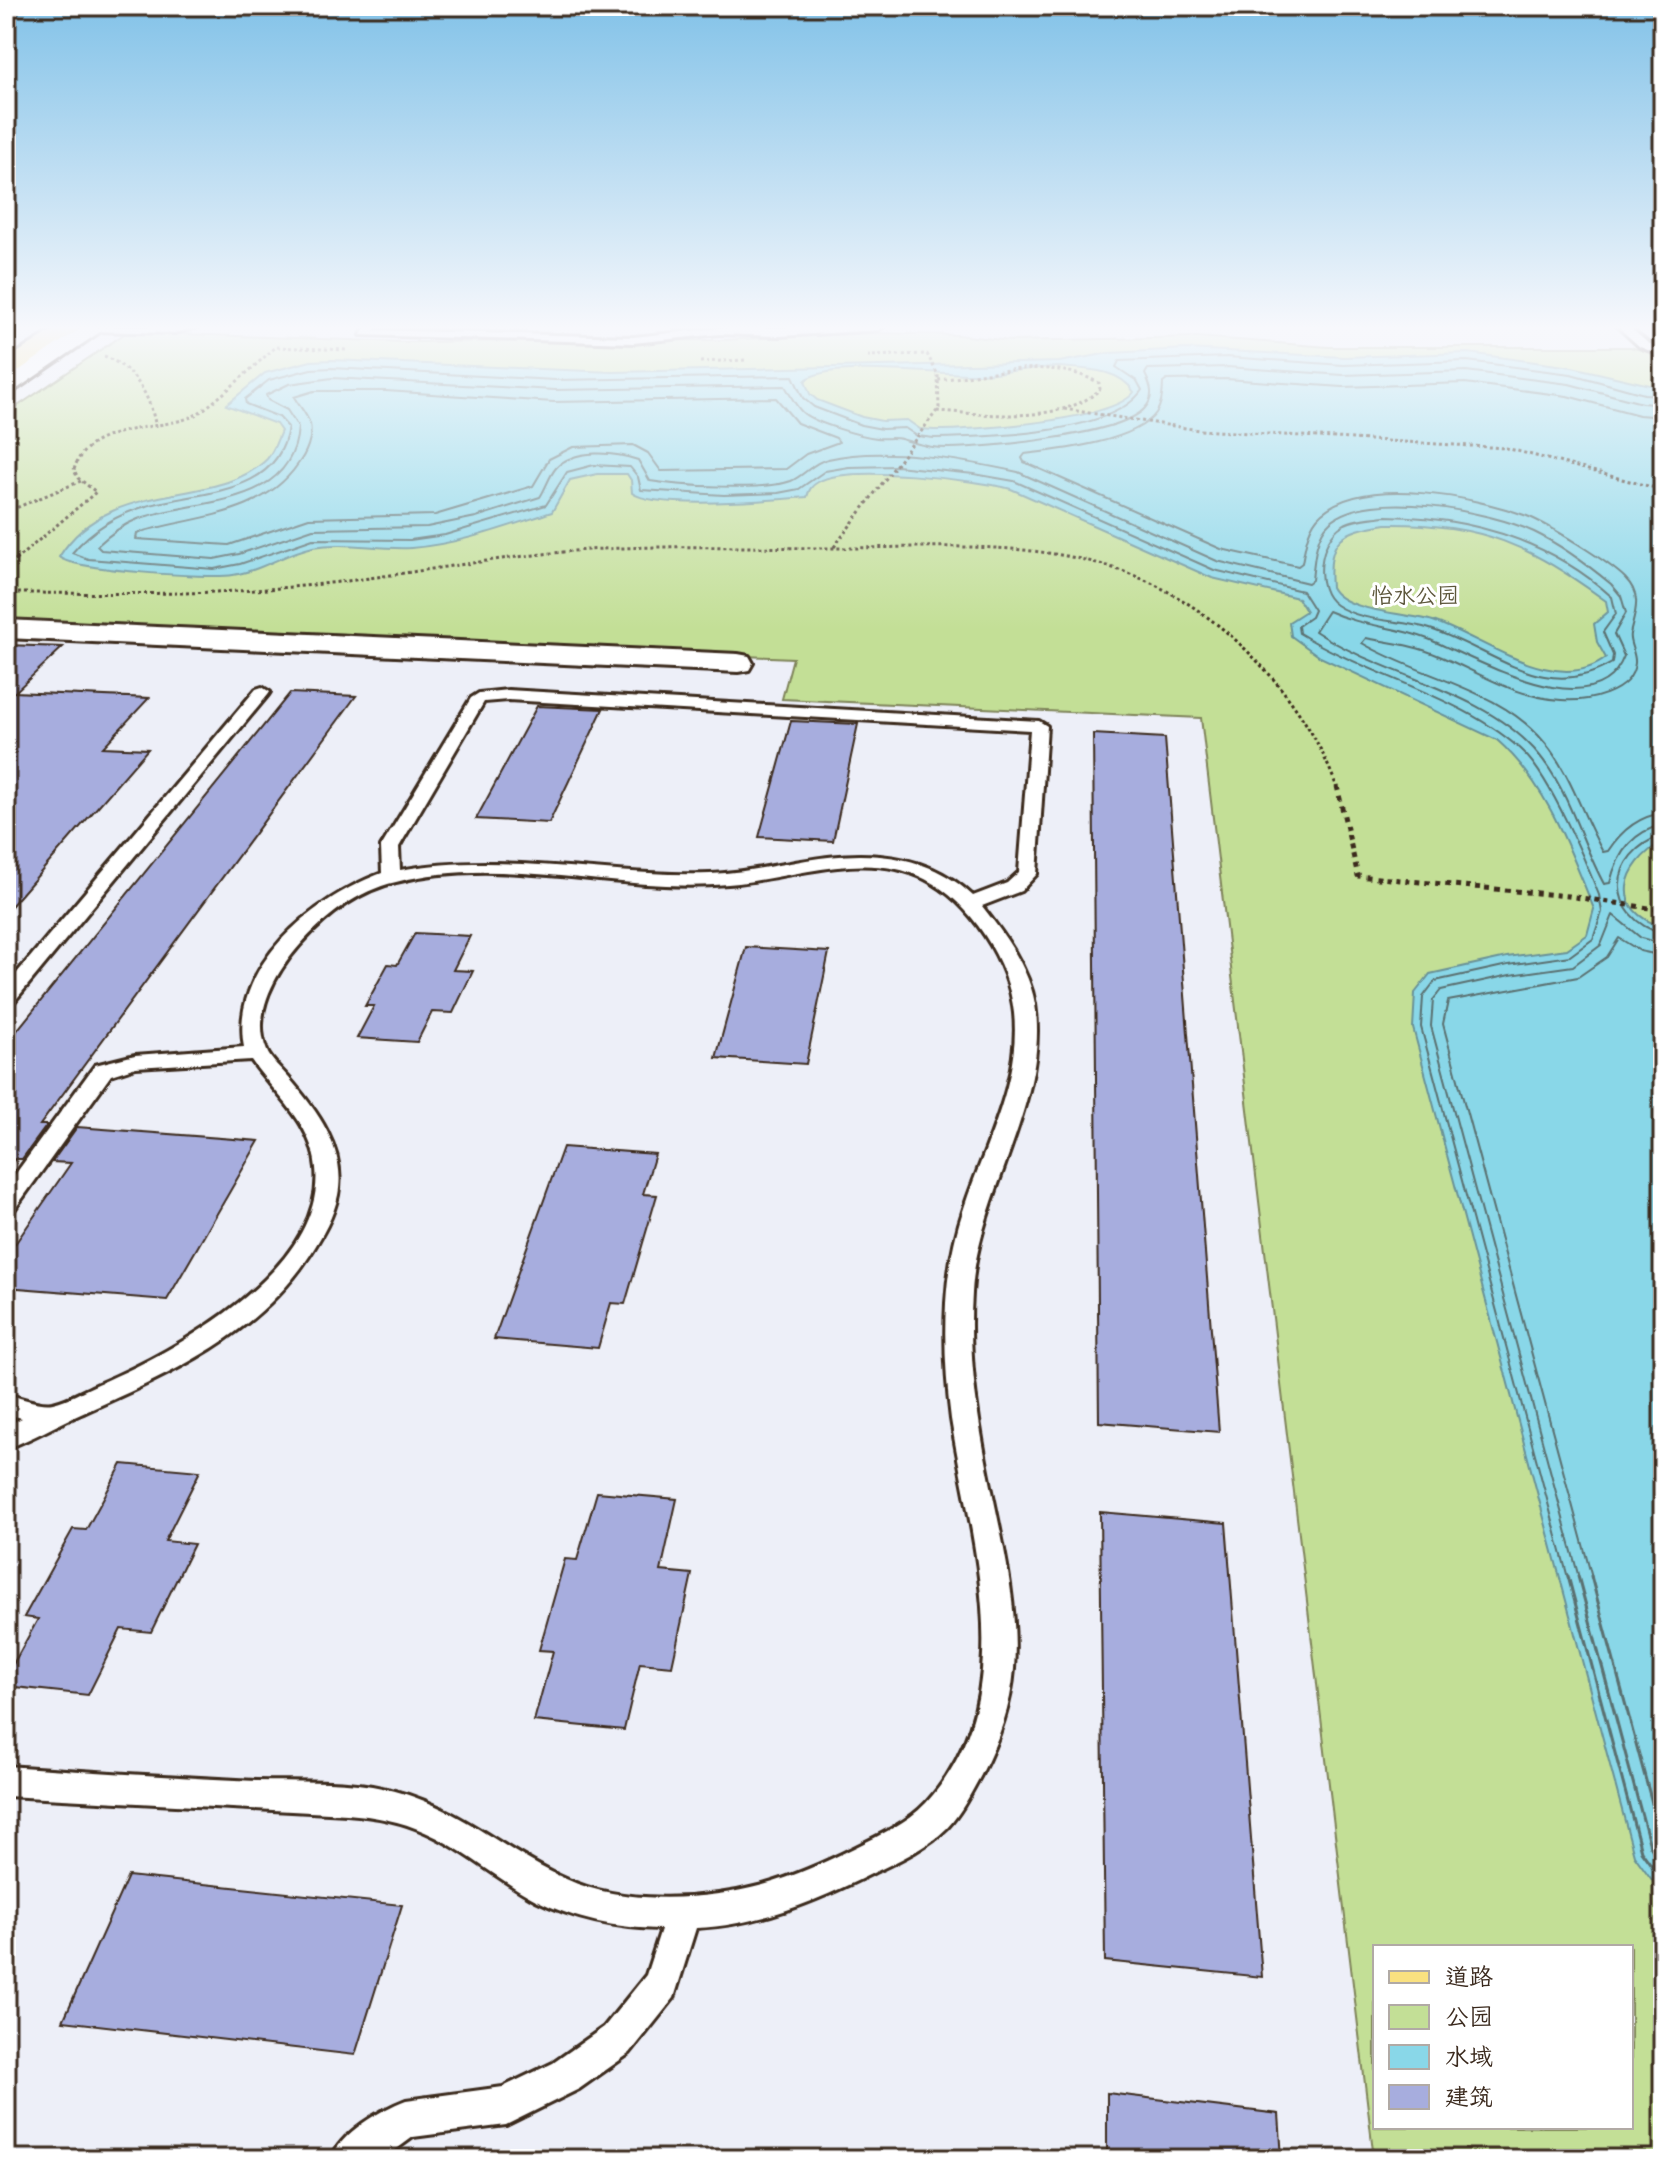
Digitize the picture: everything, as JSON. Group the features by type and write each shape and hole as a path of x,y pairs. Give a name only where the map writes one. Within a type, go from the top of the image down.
{"street":[{"path":"6,629 738,663"}],"lane":[{"path":"6,999 262,692"},
{"path":"391,876 390,847 479,698 508,695 1039,726 1028,874 1014,887 970,904"},
{"path":"6,1439 49,1414 164,1366 250,1310 297,1255 320,1217 327,1190 327,1158 321,1135 307,1112 255,1053 251,1027 255,1004 266,979 295,935 323,909 356,889 391,876 421,870 467,868 712,879 739,878 806,864 856,861 901,865 934,875 970,904 1008,963 1024,999 1026,1038 1018,1078 968,1235 960,1274 958,1336 965,1425 997,1605 999,1683 981,1742 933,1821 846,1869 755,1904 684,1912 599,1908 541,1884 440,1822 374,1801 6,1781"},
{"path":"8,1200 103,1070 135,1061 255,1053"},
{"path":"6,1404 49,1414"},
{"path":"350,2159 406,2119 506,2106 566,2076 617,2040 661,1985 684,1912"}],"path":[{"path":"6,568 96,492 81,481 74,470 77,459 86,448 107,437 138,428"},
{"path":"833,548 924,428"},
{"path":"1187,428 1506,448 1663,490"},
{"path":"6,512 81,481"},
{"path":"6,593 197,594 247,591 586,550 1003,549 1085,558 1157,585 1231,637 1290,702 1327,760 1340,799 1358,876 1663,910"}],"green space":[{"name":"怡水公园","path":"6,428 1663,428 1663,2159 1374,2159 1201,718 782,699 793,658 6,624"}],"water":[{"path":"279,428 1663,428 1663,841 1638,862 1630,874 1627,887 1628,899 1634,910 1663,927 1663,1895 1634,1855 1413,1028 1415,993 1430,974 1507,957 1567,949 1587,935 1594,909 1566,840 1530,776 1514,757 1497,740 1320,657 1291,636 1289,622 1306,611 1298,598 1212,578 1011,489 970,482 912,475 855,474 818,482 807,497 689,503 645,498 632,493 627,474 597,474 570,480 552,512 482,534 429,546 313,547 243,573 219,576 88,566 59,557 80,531 105,514 133,503 220,484 245,474 267,459 281,431","holes":["1386,524 1478,533 1503,541 1552,565 1606,601 1608,612 1594,624 1597,642 1606,658 1586,668 1565,671 1542,668 1433,621 1348,602 1331,587 1332,557 1340,539 1358,530"]}],"building":[{"path":"6,645 63,647 15,692 149,698 103,747 148,749 6,912"},
{"path":"290,693 356,696 40,1125 47,1125 22,1159 15,1159 6,1171 6,1044"},
{"path":"537,706 603,709 549,823 476,819"},
{"path":"791,721 858,724 833,841 759,837"},
{"path":"1093,734 1165,738 1219,1432 1099,1422"},
{"path":"415,933 470,936 453,970 473,971 453,1013 432,1012 417,1042 357,1038 374,1006 365,1006 388,964 397,965"},
{"path":"746,947 829,952 806,1064 716,1058"},
{"path":"77,1127 259,1141 167,1300 6,1287 6,1257 71,1163 52,1162"},
{"path":"563,1147 655,1154 643,1194 657,1195 625,1304 611,1303 598,1348 494,1339"},
{"path":"122,1464 200,1471 165,1541 194,1544 151,1632 121,1629 88,1695 6,1686 6,1677 38,1619 24,1617 73,1529 86,1530"},
{"path":"597,1492 677,1499 661,1571 692,1574 672,1666 640,1663 624,1730 534,1721 553,1651 539,1650 565,1559 577,1560"},
{"path":"1100,1512 1226,1523 1262,1977 1105,1961"},
{"path":"128,1876 402,1905 355,2055 63,2021"},
{"path":"1107,2093 1279,2114 1282,2159 1107,2159"}]}
